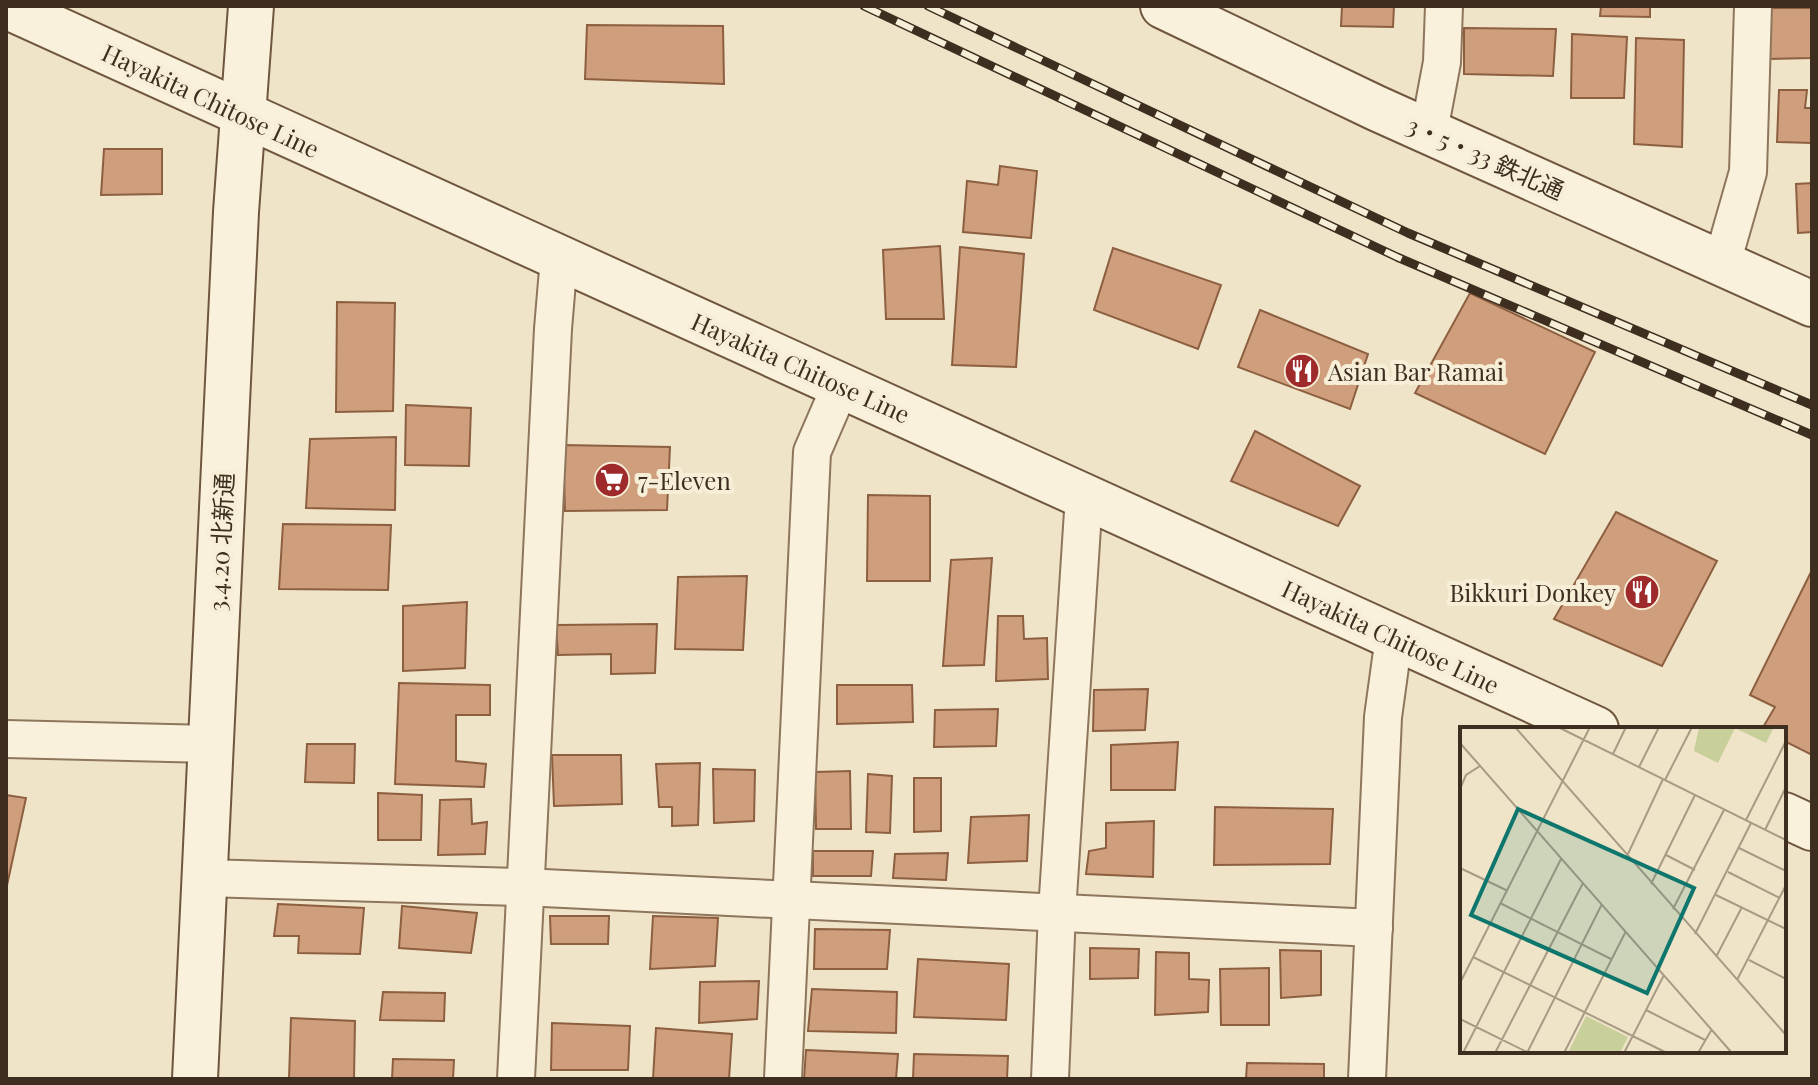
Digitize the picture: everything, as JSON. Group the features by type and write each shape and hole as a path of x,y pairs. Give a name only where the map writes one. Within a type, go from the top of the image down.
{"street":[{"name":"Hayakita Chitose Line","path":"6,6 1592,727"},
{"name":"3.4.20 北新通","path":"195,1079 210,744 251,6"},
{"name":"3・5・33 鉄北通","path":"1163,6 1429,131 1812,304"},
{"path":"1429,131 1442,62 1444,6"},
{"path":"1722,263 1748,172 1753,6"},
{"path":"516,1079 523,887 559,258"},
{"path":"783,1079 812,452 841,385"},
{"path":"1050,1079 1057,912 1084,496"},
{"path":"1367,1079 1383,717 1394,637"},
{"path":"6,739 210,744"},
{"path":"1786,816 1812,828"},
{"path":"204,878 523,887 1374,928"}],"building":[{"path":"1342,6 1394,6 1393,27 1341,26"},
{"path":"1601,6 1650,6 1650,17 1600,16"},
{"path":"1765,8 1812,8 1812,58 1764,59"},
{"path":"587,25 723,26 724,84 585,79"},
{"path":"1464,28 1556,29 1553,76 1464,74"},
{"path":"1572,34 1627,37 1624,98 1571,98"},
{"path":"1636,38 1684,40 1682,147 1634,144"},
{"path":"1779,90 1807,90 1805,108 1812,108 1812,143 1777,142"},
{"path":"104,149 162,149 162,194 101,195"},
{"path":"1000,166 1037,171 1031,238 963,232 967,181 998,185"},
{"path":"1812,183 1812,232 1798,233 1796,184"},
{"path":"940,246 944,319 886,319 883,250"},
{"path":"960,247 1024,254 1016,367 952,365"},
{"path":"1113,248 1221,285 1198,349 1094,310"},
{"path":"1470,293 1595,352 1545,454 1415,393"},
{"path":"337,302 395,303 393,411 336,412"},
{"path":"1260,310 1368,354 1350,409 1238,367"},
{"path":"406,405 471,408 469,466 405,465"},
{"path":"1255,431 1360,486 1338,526 1231,481"},
{"path":"396,437 395,510 306,508 310,439"},
{"path":"563,445 670,447 667,510 565,511"},
{"path":"868,495 930,496 930,581 867,581"},
{"path":"1616,512 1717,561 1662,666 1554,619"},
{"path":"283,524 391,525 388,590 279,589"},
{"path":"992,558 984,665 943,666 951,560"},
{"path":"1812,570 1812,755 1786,742 1786,727 1763,727 1775,707 1750,695"},
{"path":"747,576 743,650 675,649 678,577"},
{"path":"467,602 465,668 403,671 403,606"},
{"path":"998,616 1023,616 1024,639 1047,638 1048,679 996,681"},
{"path":"657,624 655,673 611,674 611,654 558,655 556,625"},
{"path":"399,683 490,685 490,715 456,715 456,761 486,764 484,787 395,784"},
{"path":"837,685 912,685 913,722 837,724"},
{"path":"1148,689 1145,730 1093,731 1094,690"},
{"path":"998,709 996,746 934,747 935,710"},
{"path":"1178,742 1175,790 1111,790 1111,745"},
{"path":"307,744 355,744 354,783 305,782"},
{"path":"552,755 621,755 622,804 554,806"},
{"path":"700,763 698,825 672,826 672,807 659,807 656,764"},
{"path":"713,769 755,770 754,821 714,823"},
{"path":"850,771 851,829 816,829 815,772"},
{"path":"868,774 892,776 890,833 866,832"},
{"path":"914,778 941,778 941,831 914,832"},
{"path":"378,793 422,795 421,840 378,840"},
{"path":"6,795 26,798 6,890"},
{"path":"471,799 472,824 487,822 485,854 438,855 440,800"},
{"path":"1215,807 1333,809 1330,864 1214,865"},
{"path":"1029,815 1027,861 968,863 971,817"},
{"path":"1154,821 1153,877 1086,874 1089,851 1106,848 1106,823"},
{"path":"813,851 873,851 871,876 813,876"},
{"path":"948,853 946,880 893,878 895,854"},
{"path":"278,904 364,908 360,954 298,953 299,936 274,936"},
{"path":"402,906 477,913 471,953 399,948"},
{"path":"550,916 609,916 608,944 551,944"},
{"path":"653,916 718,918 715,966 650,969"},
{"path":"815,929 890,930 887,969 814,969"},
{"path":"1090,948 1139,949 1138,978 1090,979"},
{"path":"1280,950 1321,951 1321,995 1281,998"},
{"path":"1156,952 1189,953 1189,979 1209,980 1208,1012 1155,1015"},
{"path":"918,959 1009,964 1006,1020 914,1017"},
{"path":"1269,968 1269,1025 1221,1025 1220,969"},
{"path":"759,981 757,1019 699,1023 700,982"},
{"path":"812,989 897,992 896,1033 808,1031"},
{"path":"383,992 445,993 444,1021 380,1020"},
{"path":"291,1018 355,1021 354,1079 289,1079"},
{"path":"552,1023 630,1026 628,1070 551,1070"},
{"path":"656,1028 732,1034 729,1079 653,1079"},
{"path":"806,1050 898,1054 896,1079 804,1079"},
{"path":"914,1054 1008,1056 1007,1079 913,1079"},
{"path":"393,1059 454,1060 453,1079 392,1079"},
{"path":"1247,1063 1324,1064 1324,1079 1246,1079"}],"railway":[{"path":"864,6 1397,257 1812,435"},
{"path":"928,6 1408,233 1812,405"}],"place":[{"name":"Asian Bar Ramai","path":"1302,371"},
{"name":"7-Eleven","path":"612,480"},
{"name":"Bikkuri Donkey","path":"1642,592"}]}
